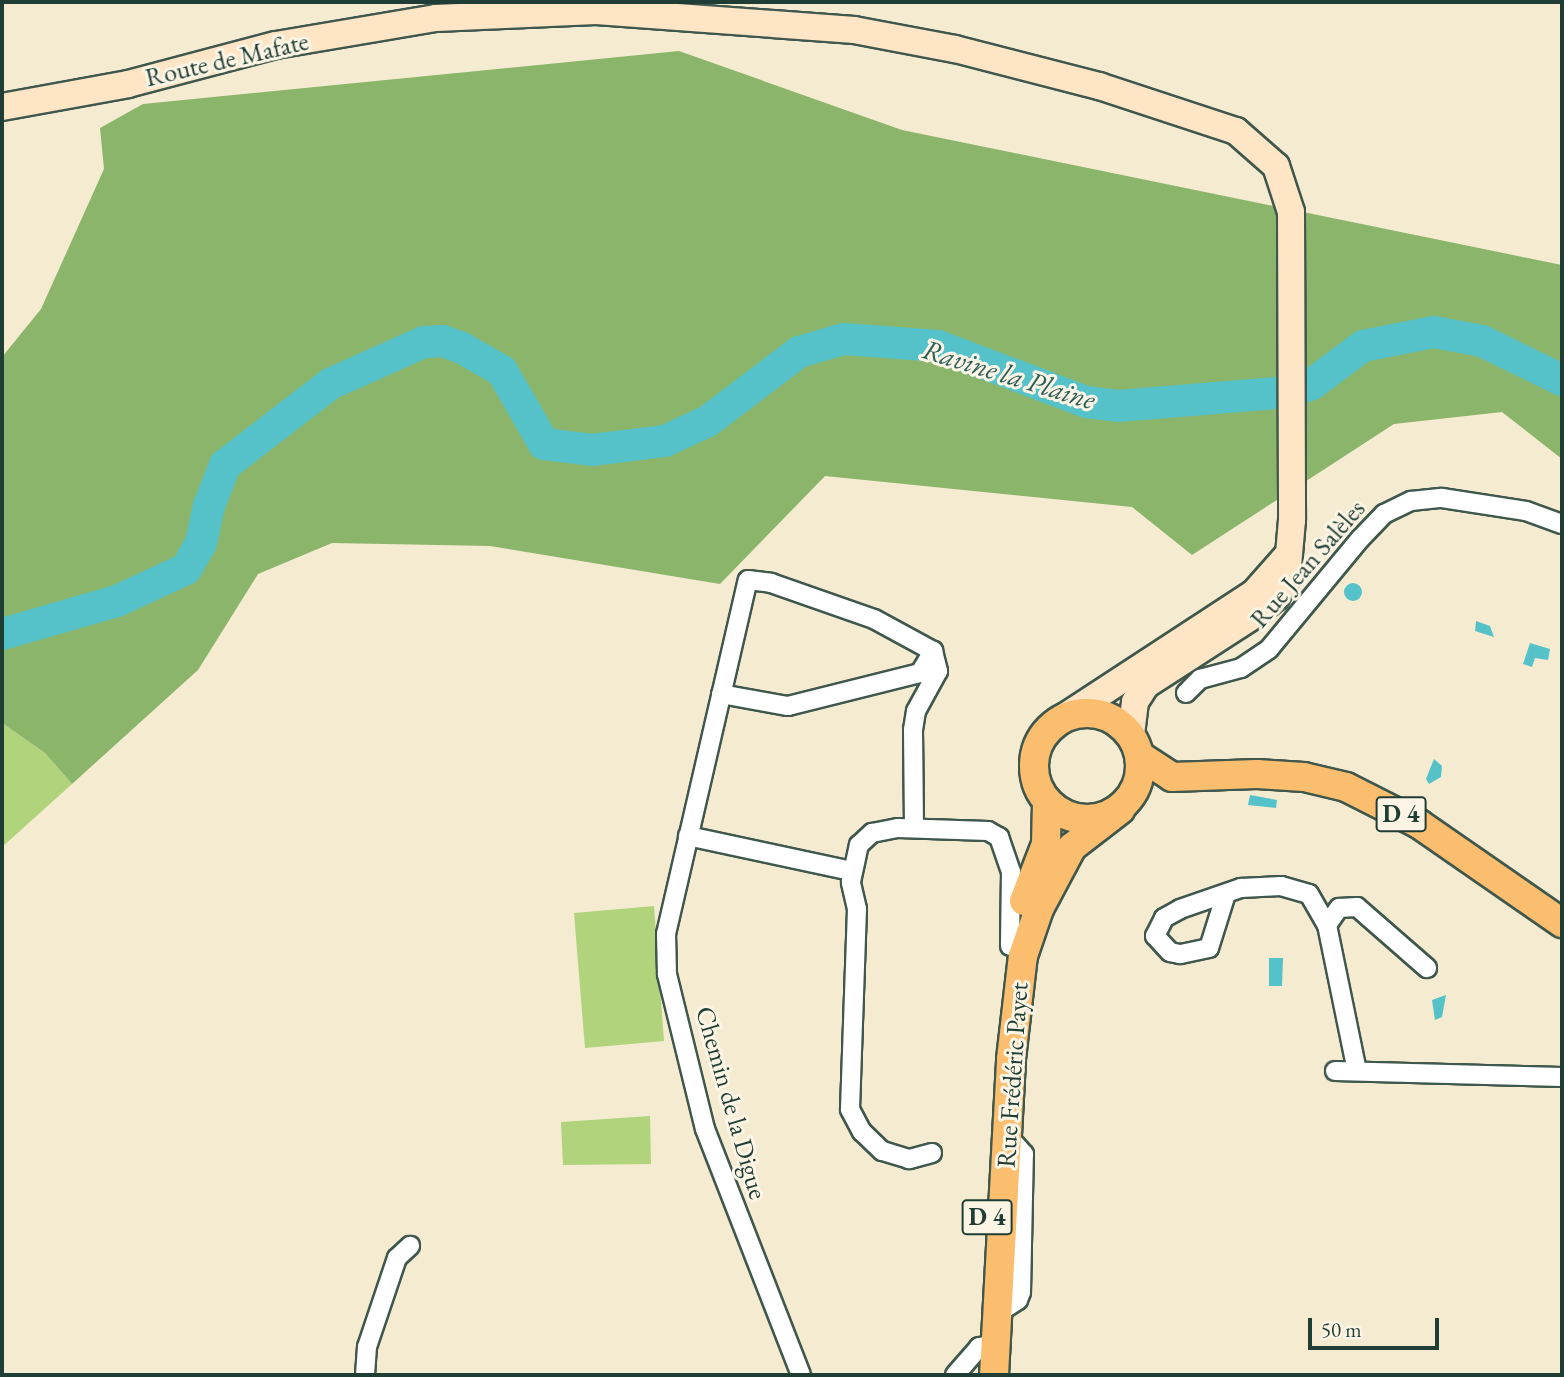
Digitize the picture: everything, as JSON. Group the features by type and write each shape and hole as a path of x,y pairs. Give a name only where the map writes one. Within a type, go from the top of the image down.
{"main road":[{"name":"Route de Mafate","path":"2,107 128,84 276,45 436,10 596,11 854,30 955,49 1099,86 1236,131 1276,166 1285,183 1292,236 1292,520 1287,577 1276,597 1178,663 1139,693 1136,746"},
{"path":"1063,718 1102,715 1120,722 1136,746 1140,776 1123,805 1102,818 1082,820 1047,803 1033,766 1037,747 1048,730 1063,718 1142,663 1254,593 1290,547"},
{"name":"D 4","path":"1136,746 1172,777 1214,779"},
{"name":"D 4","path":"1123,805 1214,779 1257,774 1304,777 1381,802 1562,923"},
{"name":"Rue Frédéric Payet","path":"994,1375 988,1346 999,1026 1010,946 1045,844 1047,803"},
{"name":"Rue Frédéric Payet","path":"978,1375 998,1313 1007,1135 1021,968 1039,909 1072,847 1123,805"}],"street":[{"name":"Rue Jean Salèles","path":"1200,679 1241,668 1269,649 1360,539 1384,514 1411,501 1442,498 1526,511 1562,524"},
{"name":"Chemin de la Digue","path":"801,1375 732,1208 705,1129 667,974 666,934 748,580 771,583 874,619 933,651 938,671 927,678"},
{"path":"1142,663 1178,663 1200,679 1186,693"},
{"path":"721,694 788,706 927,678 913,730 914,828"},
{"path":"932,1153 909,1159 882,1150 862,1132 850,1109 857,909 851,870 854,855 872,833 914,828 988,831 999,837 1010,872 1010,946"},
{"path":"688,836 851,870"},
{"path":"1225,897 1259,884 1300,889 1318,904 1327,925 1357,1071"},
{"path":"1327,925 1339,908 1357,907 1427,968"},
{"path":"1335,1071 1562,1077"},
{"path":"365,1375 367,1347 397,1258 410,1246"},
{"path":"955,1375 988,1346"}],"green space":[{"path":"679,51 902,130 1562,265 1562,459 1502,412 1394,424 1192,555 1132,507 825,476 720,584 490,546 332,543 258,574 198,670 72,784 45,753 2,723 2,357 41,309 104,169 100,128 143,104"},
{"path":"2,723 45,753 72,784 2,847"},
{"path":"654,906 664,1041 585,1048 574,913"},
{"path":"650,1116 651,1164 563,1165 561,1122"}],"water":[{"path":"1353,583 1359,586 1362,592 1359,598 1353,601 1347,598 1344,592 1347,586"},
{"path":"1476,621 1490,626 1494,637 1475,631"},
{"path":"1530,643 1550,649 1548,660 1535,658 1532,667 1523,664"},
{"path":"1434,759 1442,766 1441,777 1429,784 1426,779"},
{"path":"1250,795 1277,800 1276,808 1248,805"},
{"path":"1269,958 1283,958 1282,986 1269,986"},
{"path":"1446,995 1442,1017 1435,1020 1432,1000"}],"waterway":[{"name":"Ravine la Plaine","path":"2,634 117,601 186,569 201,543 209,506 225,465 330,384 424,342 443,341 462,348 502,371 544,444 592,450 665,441 708,421 799,352 844,339 938,346 1086,402 1118,406 1290,392 1312,384 1363,346 1434,332 1482,341 1562,380"}]}
